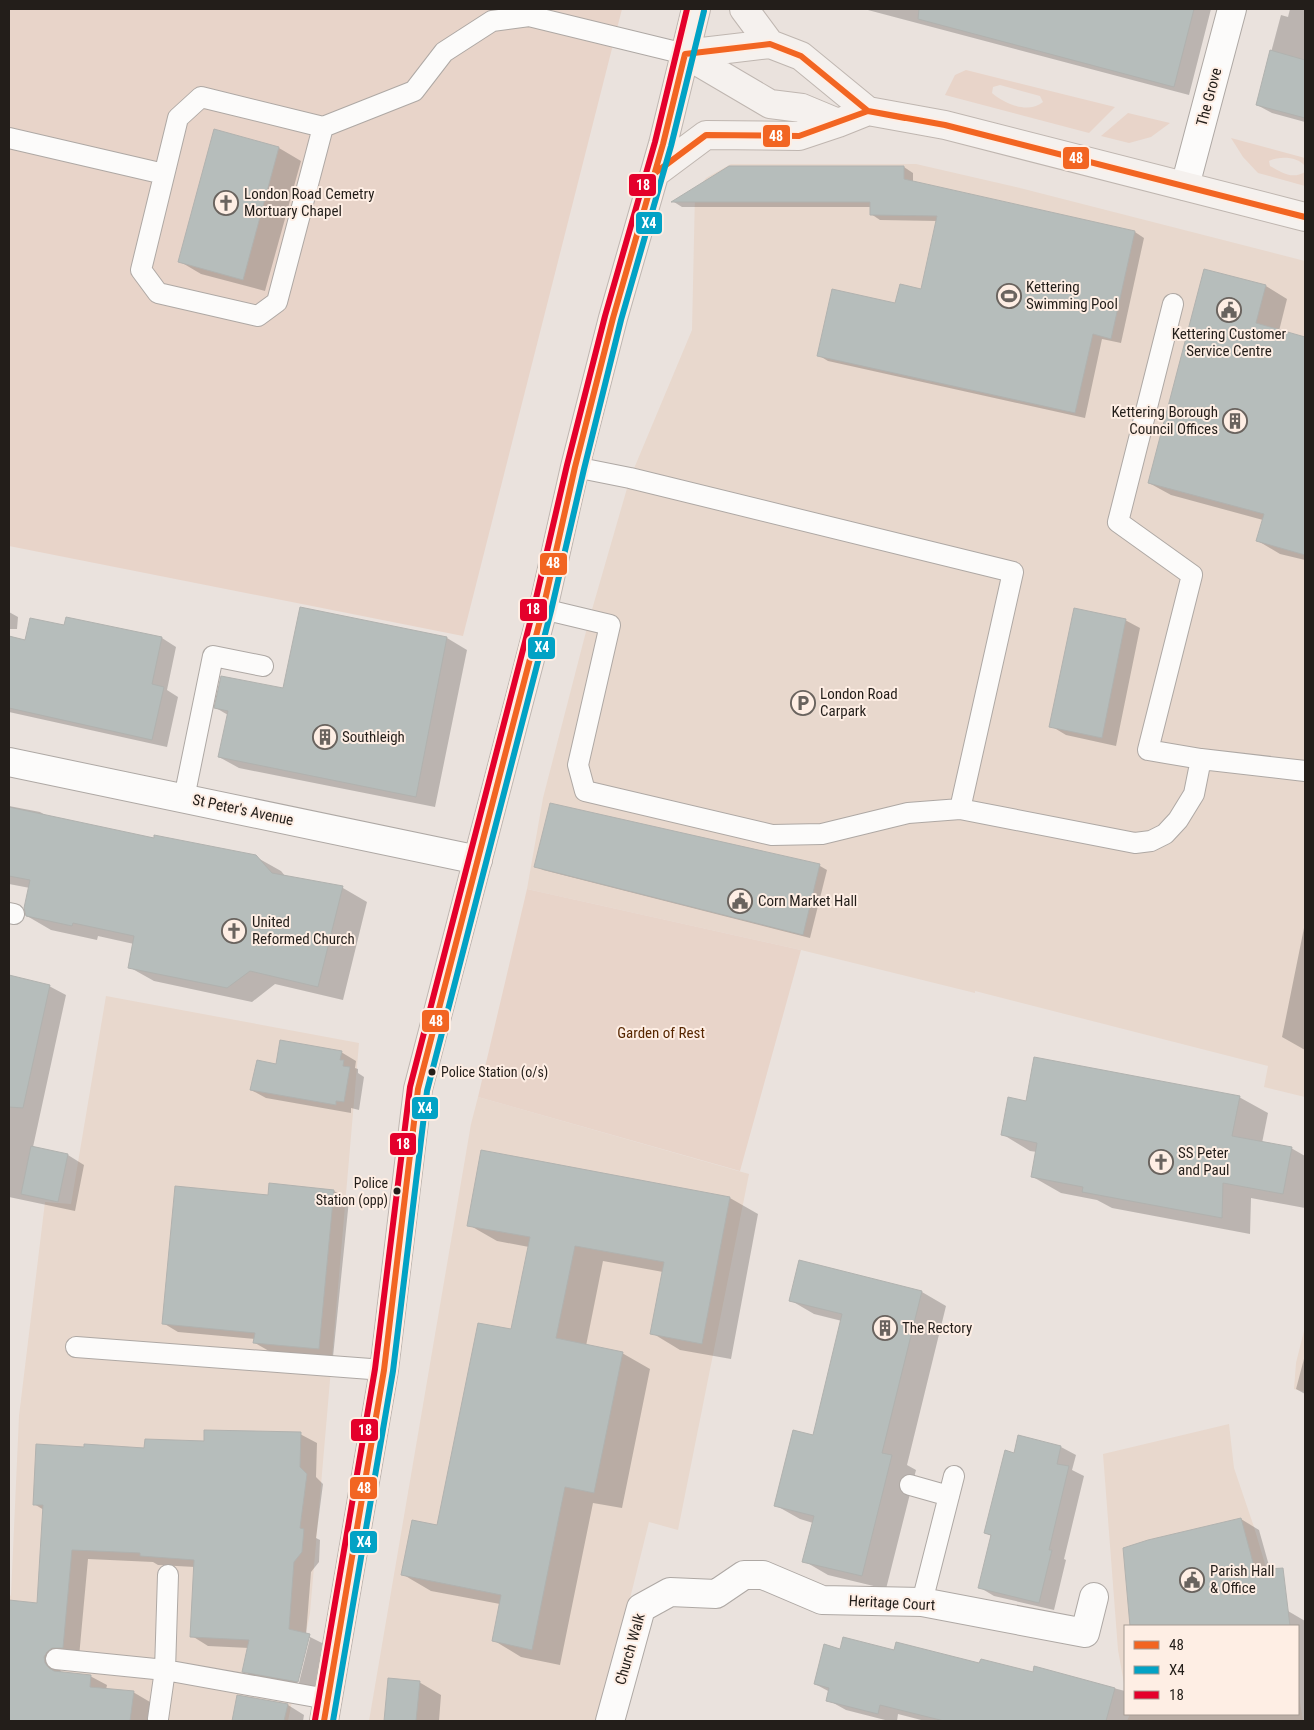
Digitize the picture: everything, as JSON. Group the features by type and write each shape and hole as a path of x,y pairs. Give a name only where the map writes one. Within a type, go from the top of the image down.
{"main road":[{"path":"326,1710 384,1370 418,1089 543,609 613,318 655,173 696,9"},
{"path":"744,9 770,44"},
{"path":"685,54 770,44 801,56 868,111 954,127 1305,217"},
{"path":"685,54 770,104 802,108 838,123"},
{"path":"655,173 706,135 799,136 868,111"}],"street":[{"name":"The Grove","path":"1185,186 1232,9"},
{"name":"St Peter's Avenue","path":"9,762 478,860"},
{"name":"Heritage Court","path":"670,1592 716,1594 744,1575 763,1575 822,1600 922,1602 1086,1633 1094,1596"},
{"name":"Church Walk","path":"610,1721 640,1608 670,1592"}],"lane":[{"path":"323,127 278,302 258,316 158,293 141,270 178,118 201,97 323,127 414,90 444,52 492,22 529,16 685,54"},
{"path":"9,138 164,174"},
{"path":"1173,304 1118,522 1192,575 1148,750 1202,759 1305,771"},
{"path":"576,468 640,480 1013,572 960,809"},
{"path":"543,609 610,625 578,765 585,790 772,834 822,834 908,813 960,809 1135,842 1151,841 1165,834 1178,820 1194,794 1202,759"},
{"path":"184,798 213,656 262,666"},
{"path":"76,1347 384,1370"},
{"path":"922,1602 954,1476"},
{"path":"910,1485 950,1496"},
{"path":"158,1719 165,1670 168,1575"},
{"path":"56,1659 165,1670 326,1710"}],"shaded area":[{"path":"731,164 916,164 1020,188 1305,261 1305,1097 1264,1087 1268,1066 975,991 975,993 801,950 527,889 543,798 589,620 630,478 692,330 695,193 706,178"},
{"path":"106,996 359,1043 310,1613 288,1721 9,1721 9,1597 11,1595 19,1416 45,1202 71,1204"},
{"path":"478,1097 749,1174 678,1530 649,1522 611,1675 596,1721 369,1721 471,1124"},
{"path":"1305,1327 1305,1392 1294,1389 1296,1363"},
{"path":"1229,1424 1234,1468 1279,1611 1288,1610 1290,1625 1124,1625 1124,1683 1118,1650 1103,1454"},
{"path":"1299,1695 1303,1721 1127,1721 1130,1715 1299,1715"}],"green space":[{"path":"9,9 622,9 463,636 9,546"},
{"path":"966,70 1115,107 1089,133 945,95 955,75","holes":["1000,85 1040,96 1043,102 1037,106 1024,107 1003,101 992,93 993,87"]},
{"path":"1128,113 1170,123 1151,137 1129,143 1101,136"},
{"path":"1231,138 1305,158 1305,166 1297,160 1288,158 1278,158 1269,161 1270,166 1287,174 1296,175 1305,172 1305,186 1258,173 1243,157"},
{"name":"Garden of Rest","path":"527,889 801,950 740,1171 478,1097"}],"building":[{"path":"919,9 1194,9 1174,87 918,19"},
{"path":"1270,50 1305,60 1305,118 1256,105"},
{"name":"London Road Cemetry Mortuary Chapel","path":"214,129 279,147 243,280 178,262"},
{"name":"Kettering Swimming Pool","path":"729,166 904,166 904,179 1135,231 1111,339 1093,334 1075,413 817,356 832,289 895,303 900,284 921,289 937,216 870,215 870,202 671,202"},
{"name":"Kettering Borough Council Offices","path":"1204,269 1266,285 1256,323 1305,337 1305,555 1256,541 1264,514 1148,483"},
{"path":"300,607 447,637 416,797 218,757 228,711 214,708 221,676 283,688"},
{"path":"1074,608 1126,619 1102,738 1049,727"},
{"path":"66,617 162,637 152,684 164,687 152,740 9,708 9,636 25,640 30,618 64,625"},
{"name":"Corn Market Hall","path":"550,803 820,864 803,935 534,867"},
{"name":"United Reformed Church","path":"9,807 154,838 154,835 256,855 272,873 343,886 318,987 250,971 227,988 128,968 134,936 73,923 72,926 26,916 24,908 30,880 9,876"},
{"path":"9,975 50,985 23,1108 9,1107"},
{"path":"280,1040 342,1051 340,1060 344,1060 343,1066 350,1067 344,1102 336,1101 336,1105 250,1090 257,1060 276,1064"},
{"name":"SS Peter and Paul","path":"1034,1057 1240,1096 1232,1136 1292,1147 1283,1194 1223,1183 1222,1218 1082,1192 1083,1187 1031,1177 1037,1143 1001,1135 1008,1097 1026,1101"},
{"path":"31,1146 68,1154 58,1202 21,1194"},
{"path":"481,1150 730,1197 702,1344 650,1334 664,1262 575,1246 556,1338 623,1352 594,1493 565,1487 532,1650 492,1641 501,1595 401,1575 412,1520 437,1525 478,1323 511,1329 530,1237 467,1226"},
{"path":"269,1183 334,1190 319,1349 253,1343 255,1333 162,1324 175,1186 268,1195"},
{"path":"799,1260 922,1291 882,1453 892,1455 862,1576 802,1562 814,1516 774,1506 793,1430 813,1435 842,1314 789,1301"},
{"path":"204,1430 301,1432 300,1467 307,1474 300,1528 304,1529 302,1552 294,1562 289,1629 310,1634 298,1682 242,1672 249,1640 190,1637 194,1560 140,1556 140,1553 72,1550 63,1648 52,1648 47,1652 44,1657 45,1663 54,1671 91,1675 90,1687 134,1691 130,1721 9,1721 9,1600 37,1603 43,1505 33,1505 36,1444 84,1447 84,1444 144,1448 145,1439 204,1441"},
{"path":"1018,1435 1061,1446 1057,1464 1069,1466 1049,1550 1052,1550 1039,1603 978,1588 991,1535 984,1533 1005,1450 1014,1453"},
{"name":"Parish Hall & Office","path":"1241,1518 1255,1570 1283,1568 1290,1625 1130,1625 1123,1548 1148,1540"},
{"path":"843,1637 894,1650 896,1642 979,1663 981,1659 1033,1672 1034,1666 1115,1688 1106,1721 944,1721 880,1705 878,1714 826,1701 829,1688 814,1684 824,1644 840,1649"},
{"path":"388,1678 420,1681 416,1721 384,1721"},
{"path":"237,1695 288,1704 284,1721 232,1721"}],"transit line":[{"name":"18","path":"315,1720 375,1369 410,1087 534,607 567,465 605,316 655,142 687,9"},
{"name":"X4","path":"333,1721 393,1371 427,1091 551,611 621,320 671,146 704,11"},
{"name":"48","path":"324,1721 384,1370 418,1089 543,609 575,467 613,318 663,144 685,54 770,44 801,56 868,111 945,125 1305,217"},
{"name":"48","path":"655,173 706,135 799,136 868,111 905,118"}],"place":[{"name":"London Road Cemetry Mortuary Chapel","path":"226,203"},
{"name":"Kettering Swimming Pool","path":"1009,296"},
{"name":"Kettering Customer Service Centre","path":"1229,310"},
{"name":"Kettering Borough Council Offices","path":"1235,421"},
{"name":"London Road Carpark","path":"803,703"},
{"name":"Southleigh","path":"325,737"},
{"name":"Corn Market Hall","path":"740,901"},
{"name":"United Reformed Church","path":"234,931"},
{"name":"Police Station (o/s)","path":"432,1072"},
{"name":"SS Peter and Paul","path":"1161,1162"},
{"name":"Police Station (opp)","path":"397,1191"},
{"name":"The Rectory","path":"885,1328"},
{"name":"Parish Hall & Office","path":"1192,1580"}]}
